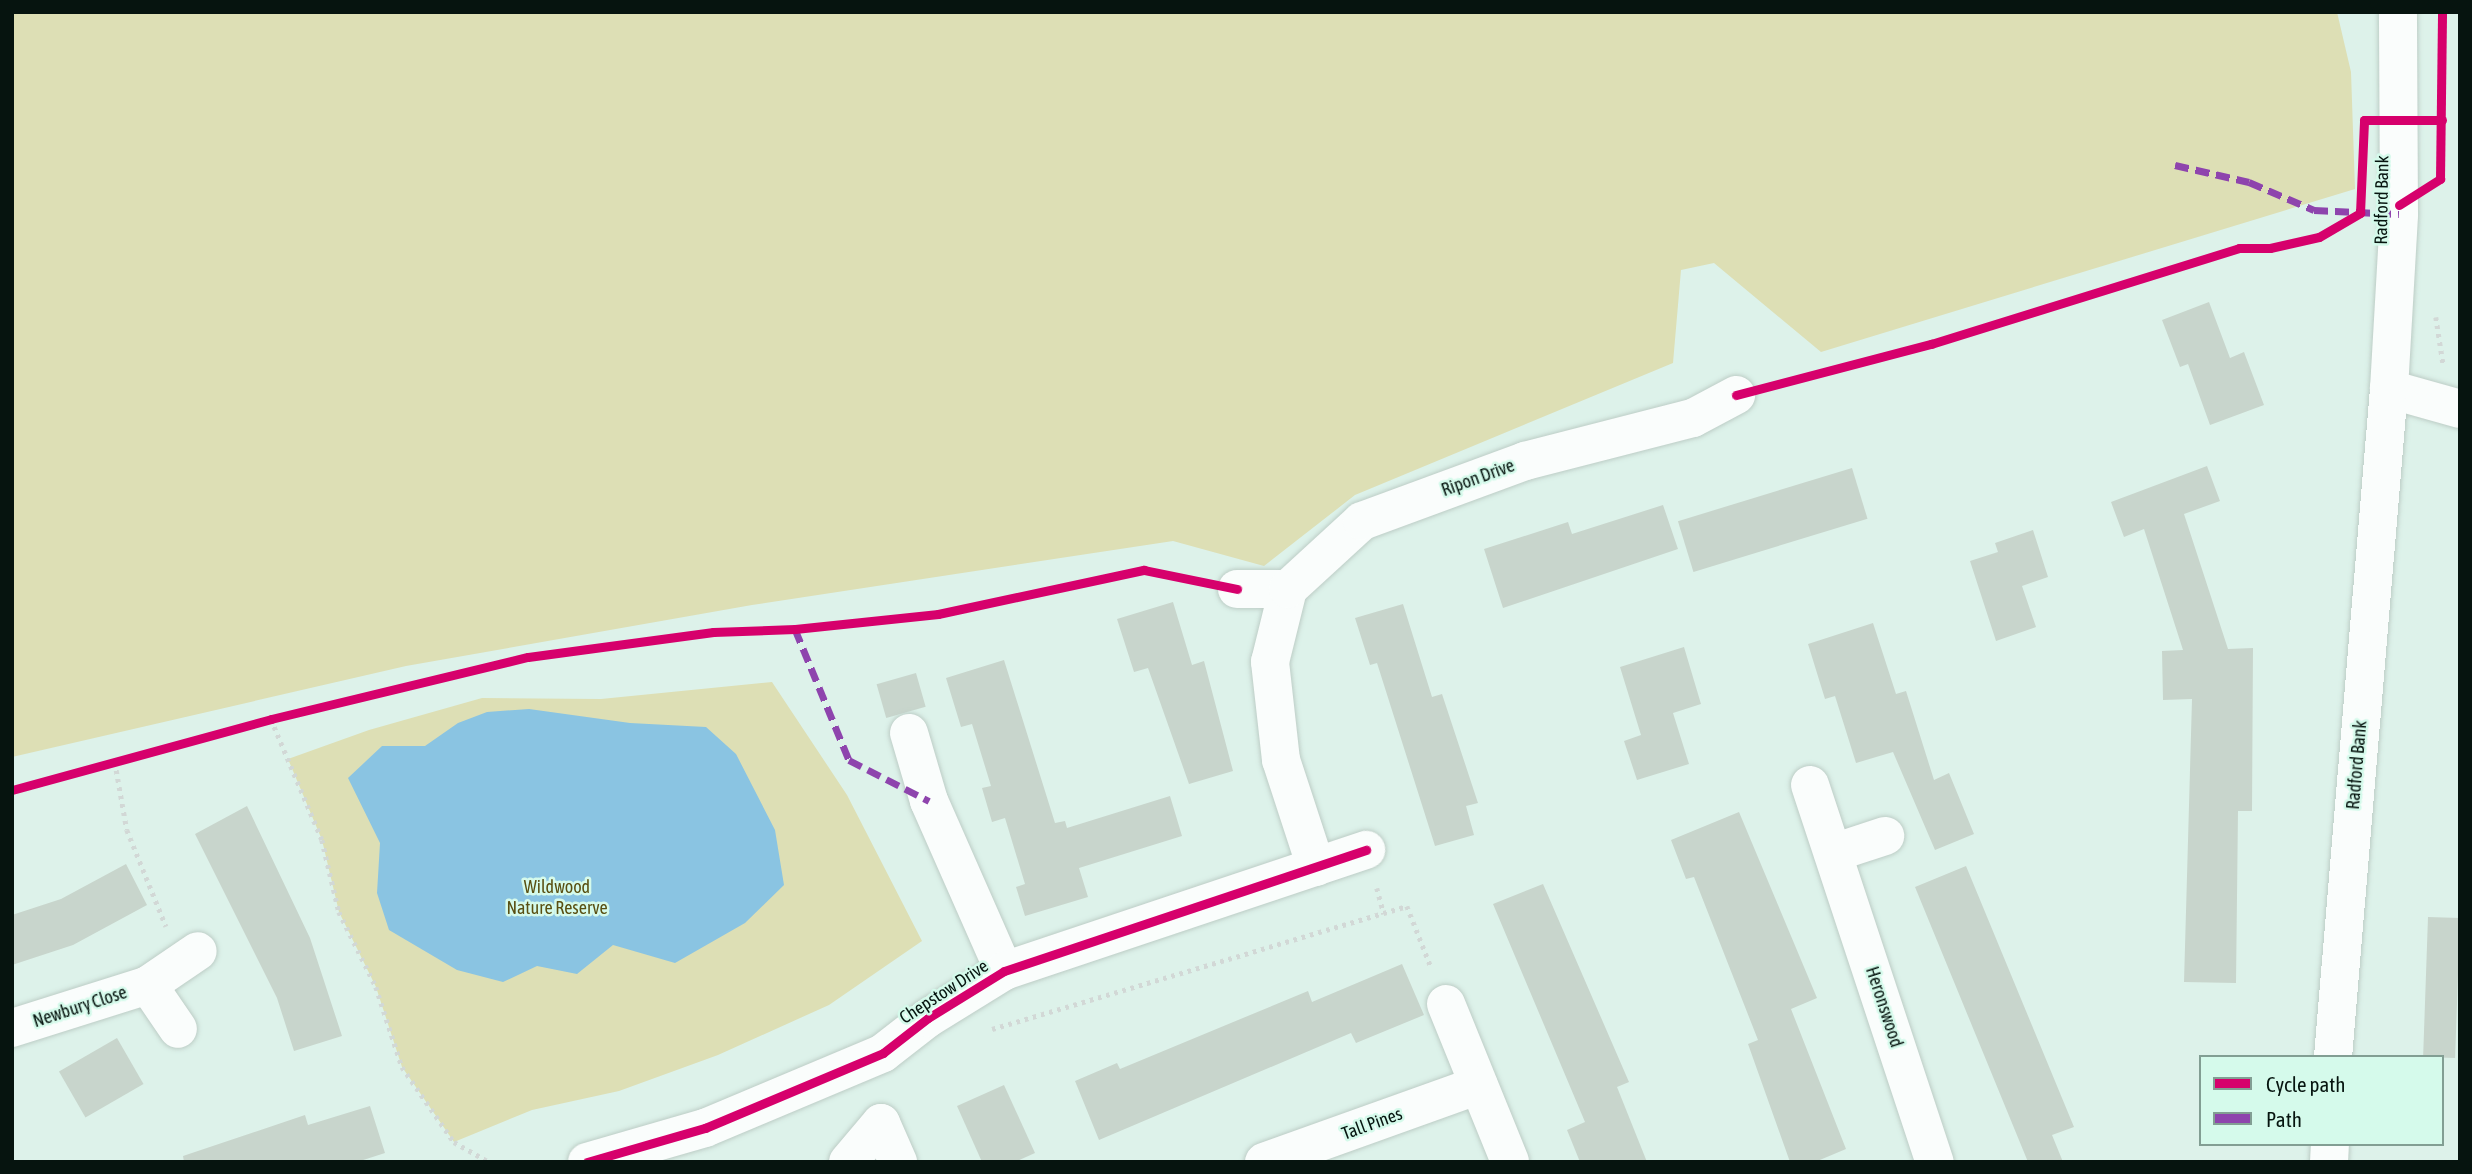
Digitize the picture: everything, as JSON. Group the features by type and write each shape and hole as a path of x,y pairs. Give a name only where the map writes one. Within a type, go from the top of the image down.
{"main road":[{"name":"Radford Bank","path":"2333,1055 2389,389 2399,214 2398,12"},
{"path":"2389,389 2455,407"},
{"name":"Ripon Drive","path":"1288,589 1362,521 1525,461 1696,427 1736,395"},
{"path":"1237,589 1288,589 1270,662 1281,760 1316,867"},
{"path":"909,733 929,801 1004,971"},
{"name":"Heronswood","path":"1810,785 1935,1162"},
{"path":"1833,853 1885,836"},
{"name":"Chepstow Drive","path":"587,1162 705,1128 883,1053 928,1018 1004,971 1366,850"},
{"name":"Newbury Close","path":"12,1028 148,985 191,956"},
{"name":"Newbury Close","path":"148,985 178,1029"},
{"path":"1446,1004 1510,1162"},
{"name":"Tall Pines","path":"1264,1162 1479,1085"},
{"path":"848,1162 881,1122 898,1162"}],"path":[{"path":"2437,311 2455,407"},
{"path":"258,723 281,717"},
{"path":"271,719 323,840 339,912 376,987 402,1067 454,1142 489,1162"},
{"path":"102,765 128,758"},
{"path":"115,762 127,830 145,883 191,956"},
{"path":"988,1031 1407,906 1446,1004"}],"green space":[{"path":"12,12 2337,12 2351,72 2355,189 1821,352 1714,263 1681,270 1673,363 1355,495 1264,566 1173,541 752,605 406,666 12,757"},
{"name":"Wildwood Nature Reserve","path":"772,682 847,795 922,941 829,1005 718,1055 619,1091 532,1110 454,1142 402,1067 376,987 339,912 322,840 288,759 369,730 482,698 601,699"}],"water":[{"path":"529,709 630,723 706,727 736,754 775,830 784,885 745,923 675,963 613,945 577,974 537,966 503,982 457,970 389,930 377,893 380,843 348,778 382,746 425,746 458,723 487,712"}],"building":[{"path":"2209,302 2230,358 2244,352 2264,405 2210,425 2188,364 2180,367 2162,320"},
{"path":"2207,466 2220,501 2184,514 2228,649 2253,648 2252,811 2238,811 2236,983 2184,982 2192,699 2163,700 2162,651 2183,650 2144,529 2124,537 2111,502"},
{"path":"1852,468 1867,519 1693,572 1678,521"},
{"path":"1663,505 1678,549 1503,608 1484,549 1568,522 1572,534"},
{"path":"2033,530 2048,577 2022,586 2036,627 1996,641 1970,561 1998,552 1995,543"},
{"path":"1173,602 1192,665 1204,661 1233,771 1189,784 1148,668 1134,672 1117,619"},
{"path":"1403,604 1432,697 1442,694 1478,803 1466,806 1474,835 1435,846 1377,663 1370,665 1355,618"},
{"path":"1873,623 1896,694 1906,691 1934,780 1949,773 1974,834 1935,850 1893,752 1856,763 1835,696 1825,699 1808,644"},
{"path":"1684,647 1701,704 1673,713 1689,764 1637,780 1624,741 1641,735 1620,667"},
{"path":"1004,660 1055,823 1065,821 1067,828 1170,796 1182,836 1079,868 1088,897 1025,916 1016,887 1025,884 1005,818 992,822 982,788 991,786 972,724 961,727 946,678"},
{"path":"916,673 926,707 886,718 877,684"},
{"path":"247,806 310,938 342,1036 294,1051 277,998 195,834"},
{"path":"1739,812 1817,998 1791,1009 1846,1149 1815,1162 1790,1162 1748,1044 1758,1040 1694,877 1686,879 1671,840"},
{"path":"126,864 147,905 73,945 12,965 12,915 61,899"},
{"path":"1966,866 2074,1127 2052,1135 2063,1162 2028,1162 1915,887"},
{"path":"1543,884 1629,1082 1617,1087 1647,1162 1580,1162 1567,1130 1585,1122 1493,904"},
{"path":"2428,917 2460,918 2455,1058 2423,1055"},
{"path":"1402,964 1424,1015 1356,1043 1351,1033 1099,1140 1075,1081 1117,1063 1120,1069 1308,991 1312,1002"},
{"path":"117,1038 144,1084 85,1117 59,1072"},
{"path":"1004,1085 1035,1153 1015,1162 982,1162 957,1106"},
{"path":"370,1106 385,1153 357,1162 184,1162 183,1156 305,1115 308,1125"}],"marked path":[{"path":"2175,165 2249,182 2314,210 2399,214"},
{"path":"795,629 849,760 929,801"}],"cycle path":[{"path":"2399,205 2440,179 2442,12"},
{"path":"1736,395 1931,344 2239,248 2270,248 2319,237 2360,213 2364,120 2442,120"},
{"path":"12,790 271,719 528,657 713,632 795,629 938,614 1144,570 1237,589"},
{"path":"587,1162 705,1128 883,1053 928,1018 1004,971 1366,850"}]}
